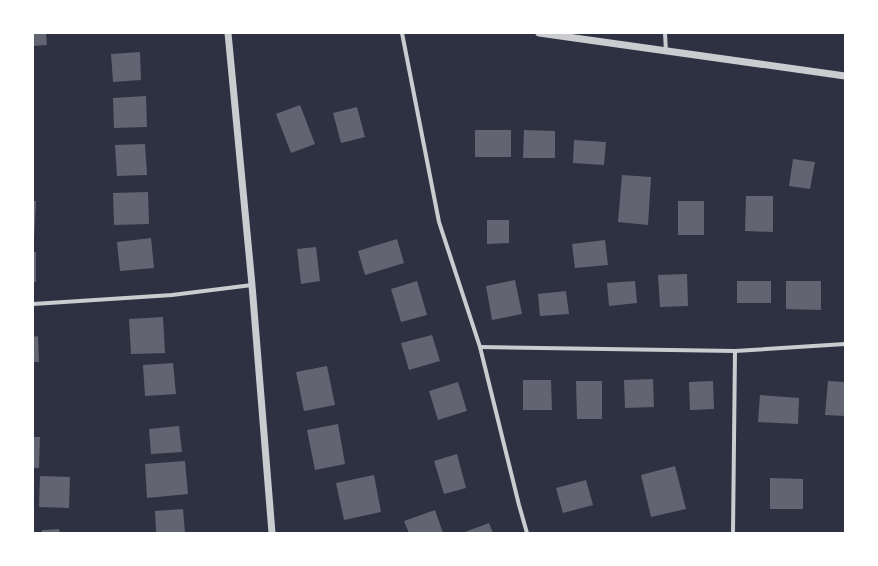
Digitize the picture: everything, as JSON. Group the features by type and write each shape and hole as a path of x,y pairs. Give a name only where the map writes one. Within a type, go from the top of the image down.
{"street":[{"path":"228,33 252,285 272,533"},
{"path":"402,33 439,222 480,347 527,533"},
{"path":"539,33 845,76"},
{"path":"665,33 666,52"},
{"path":"33,304 172,295 252,285"},
{"path":"480,347 735,350 845,344"},
{"path":"733,533 735,350"}],"building":[{"path":"33,33 46,33 47,45 33,46"},
{"path":"140,52 141,80 113,82 111,54"},
{"path":"146,96 147,127 114,128 113,98"},
{"path":"300,105 315,144 291,153 276,114"},
{"path":"357,107 365,137 341,143 333,113"},
{"path":"475,130 511,130 511,157 475,157"},
{"path":"524,130 555,131 555,158 523,158"},
{"path":"574,140 606,142 604,165 573,163"},
{"path":"145,144 147,175 117,176 115,145"},
{"path":"793,159 815,162 810,189 789,186"},
{"path":"622,175 651,177 648,225 618,222"},
{"path":"148,192 149,224 114,225 113,193"},
{"path":"746,196 773,196 773,232 745,231"},
{"path":"33,201 36,201 34,241 33,241"},
{"path":"678,201 704,201 704,235 678,235"},
{"path":"487,220 509,220 509,243 487,244"},
{"path":"151,238 154,268 120,271 117,242"},
{"path":"397,239 404,263 365,275 358,251"},
{"path":"605,240 608,265 575,268 572,244"},
{"path":"316,247 320,281 301,284 297,249"},
{"path":"33,252 36,252 36,282 33,282"},
{"path":"687,274 688,306 660,307 658,275"},
{"path":"515,280 522,314 492,320 486,286"},
{"path":"417,281 427,315 401,322 391,289"},
{"path":"635,281 637,303 609,306 607,283"},
{"path":"737,281 771,281 771,303 737,303"},
{"path":"786,281 821,281 821,310 786,309"},
{"path":"566,291 569,314 540,316 538,294"},
{"path":"163,317 165,353 131,354 129,319"},
{"path":"432,335 440,361 409,370 401,343"},
{"path":"38,336 39,362 33,362 33,337"},
{"path":"173,363 176,394 145,396 143,365"},
{"path":"327,366 335,405 304,411 296,372"},
{"path":"653,379 654,407 625,408 624,380"},
{"path":"523,380 551,380 552,410 523,410"},
{"path":"576,381 602,381 602,419 577,419"},
{"path":"713,381 714,409 690,410 689,382"},
{"path":"828,381 845,382 845,416 825,415"},
{"path":"458,382 467,411 438,420 429,391"},
{"path":"760,395 799,398 798,424 758,422"},
{"path":"338,424 345,464 315,470 307,430"},
{"path":"179,426 182,452 151,454 149,429"},
{"path":"33,437 40,437 39,468 33,468"},
{"path":"457,454 466,488 444,494 434,461"},
{"path":"185,461 188,494 147,498 145,464"},
{"path":"675,466 686,509 651,517 641,475"},
{"path":"374,475 381,512 344,520 336,483"},
{"path":"40,476 70,477 69,508 39,507"},
{"path":"770,478 803,479 803,509 770,509"},
{"path":"586,480 593,505 563,513 556,488"},
{"path":"183,509 185,533 156,533 155,511"},
{"path":"435,510 443,533 409,533 404,521"},
{"path":"489,523 493,533 462,533"},
{"path":"59,529 60,533 42,533 42,530"}]}
